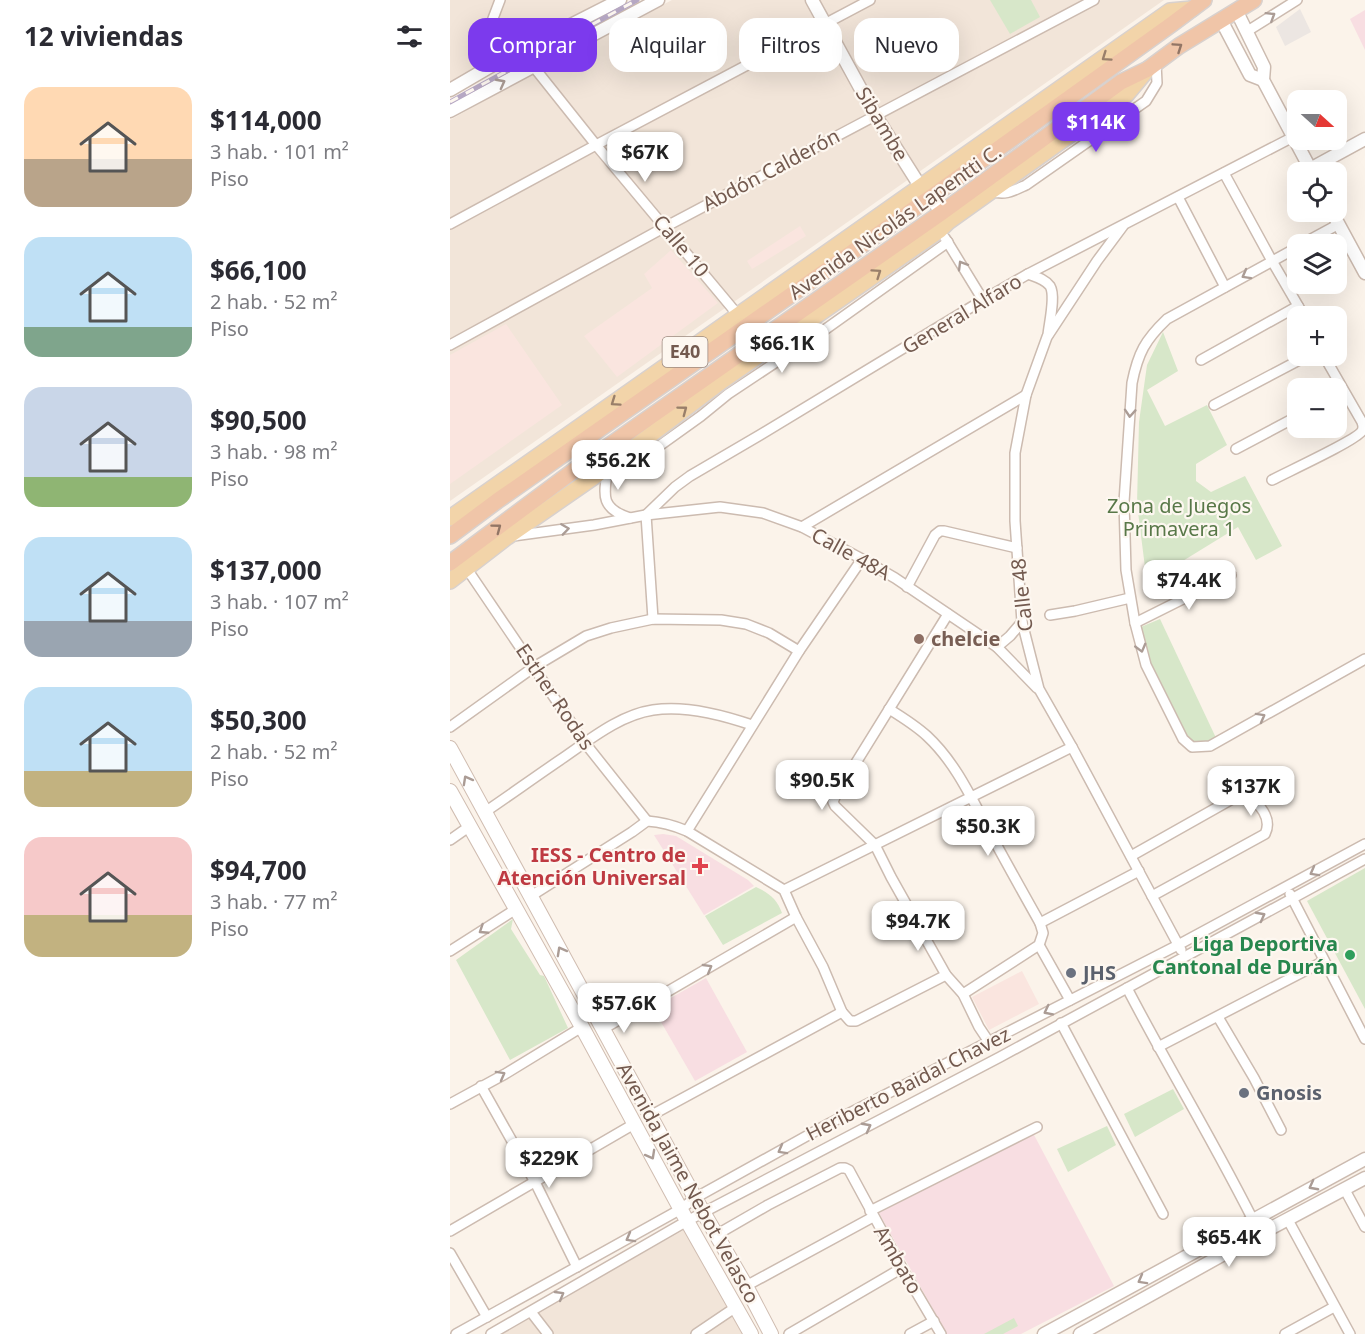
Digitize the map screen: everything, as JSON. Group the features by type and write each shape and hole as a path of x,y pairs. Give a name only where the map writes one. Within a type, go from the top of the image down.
{"highway":[{"name":"Avenida Nicolás Lapentti C.","path":"450,563 580,466 750,353 1121,82 1152,66 1179,46 1254,0"},
{"name":"Avenida Nicolás Lapentti C.","path":"450,536 926,191 1200,3"}],"main road":[{"name":"Avenida Nicolás Lapentti C.","path":"450,581 507,537 608,466 750,353 944,236 948,222 1127,94 1152,66"},
{"name":"Avenida Nicolás Lapentti C.","path":"450,518 738,315 926,191"},
{"name":"Avenida Jaime Nebot Velasco","path":"450,748 771,1334"},
{"name":"Avenida Jaime Nebot Velasco","path":"450,791 751,1334"}],"street":[{"path":"493,18 500,0"},
{"path":"585,18 620,0"},
{"path":"597,32 658,0"},
{"name":"Sibambe","path":"812,0 822,18"},
{"path":"836,18 870,0"},
{"name":"Abdón Calderón","path":"450,345 665,227 1094,0"},
{"path":"1246,32 1297,0"},
{"path":"1236,10 1264,66 1263,80 1287,126"},
{"path":"1221,20 1251,75 1263,80"},
{"name":"Sibambe","path":"842,55 875,115 941,213"},
{"path":"450,224 739,69"},
{"path":"450,90 481,72"},
{"path":"450,111 522,72"},
{"name":"Calle 10","path":"538,72 738,315"},
{"path":"1326,162 1365,138"},
{"name":"General Alfaro","path":"646,515 690,476 983,300 1028,274 1287,140"},
{"path":"1224,173 1298,306"},
{"path":"1178,197 1225,287"},
{"path":"1320,234 1339,224 1365,273"},
{"name":"Calle 48","path":"1125,225 1097,261 1047,338 1026,395 1015,453 1015,520 1022,622 1039,689 1184,957"},
{"path":"630,518 612,510 607,502 605,485 608,466 618,469 634,464 728,394 824,331 944,236 983,300"},
{"path":"1287,253 1167,319 1152,333 1136,364 1132,383 1124,502 1126,570 1130,598 1146,665 1183,739 1192,747 1210,746 1365,659"},
{"path":"1028,274 1050,286 1053,295 1047,338"},
{"path":"1202,360 1287,312"},
{"path":"1214,405 1288,366"},
{"path":"802,527 1026,395"},
{"path":"1272,480 1361,433 1362,422 1347,402"},
{"path":"1236,449 1287,422"},
{"name":"Calle 48A","path":"507,537 646,515 720,507 763,513 802,527 908,587 997,647 1039,689"},
{"path":"646,515 654,619"},
{"path":"908,587 940,531 1017,548"},
{"path":"687,831 752,725 861,559"},
{"name":"Esther Rodas","path":"467,569 585,743 646,821"},
{"path":"1135,623 1231,575"},
{"path":"1050,615 1130,598"},
{"path":"948,614 833,802 875,845 946,975 963,994 989,1042"},
{"path":"450,727 534,667 586,636 611,628 654,619 720,620 746,624 769,633 800,651"},
{"path":"997,647 1022,622"},
{"path":"889,709 911,722 927,736 954,768 1040,923 1043,933 1039,945 963,994"},
{"path":"485,812 628,716 654,710 675,710 711,713 752,725"},
{"path":"784,890 1072,747"},
{"path":"1131,856 1241,794 1251,797 1264,812 1269,825 1265,834 1152,896"},
{"path":"531,896 646,821 662,822 687,831 784,890 842,1012 850,1021 856,1021 946,975"},
{"path":"450,840 470,826"},
{"name":"Heriberto Baidal Chavez","path":"491,1334 531,1312 684,1215 695,1198 830,1124 1178,945 1365,844"},
{"name":"Heriberto Baidal Chavez","path":"456,1334 577,1268 684,1215 703,1213 1365,859"},
{"path":"1040,923 1139,872"},
{"path":"1286,887 1365,1039"},
{"path":"450,951 516,909"},
{"path":"603,1029 796,917"},
{"path":"1039,945 1070,1000"},
{"path":"1158,1047 1324,961"},
{"path":"1127,988 1260,1234"},
{"path":"650,1116 842,1012"},
{"path":"1218,1017 1281,1130"},
{"path":"1061,1023 1163,1214"},
{"path":"450,1104 582,1027"},
{"path":"481,1086 535,1182 577,1268"},
{"path":"450,1231 634,1124"},
{"path":"716,1235 840,1168 849,1170 872,1214 1037,1127"},
{"path":"1044,1334 1365,1159"},
{"path":"1080,1334 1365,1178"},
{"path":"1345,1190 1365,1227"},
{"name":"Ambato","path":"746,1286 872,1214 941,1334"},
{"path":"1288,1220 1350,1334"},
{"path":"450,1253 487,1317"},
{"path":"789,1334 902,1268"},
{"path":"696,1334 736,1307"},
{"path":"1285,1334 1334,1307"},
{"path":"531,1312 548,1334"},
{"path":"910,1334 934,1321"}],"shaded area":[{"path":"450,0 604,0 571,18 468,18 468,72 470,72 450,83"},
{"path":"672,0 1164,0 450,501 450,120 536,72 597,72 597,40 609,33 609,72 727,72 727,18 638,18"},
{"path":"1300,9 1311,32 1285,46 1276,27"},
{"path":"1365,10 1365,50 1350,19"},
{"path":"800,226 806,236 752,269 747,261"},
{"path":"671,250 718,303 617,377 584,336 652,288 644,274"},
{"path":"506,324 562,405 450,484 450,355"},
{"name":"IESS - Centro de Atención Universal","path":"654,835 676,836 748,880 754,886 704,915"},
{"path":"1022,971 1039,1004 989,1030 972,997"},
{"path":"706,978 747,1052 695,1081 653,1008"},
{"path":"1033,1133 1114,1286 1021,1334 947,1334 879,1213"},
{"path":"684,1230 744,1334 498,1334"}],"green space":[{"path":"990,0 1031,0 1040,17 1010,34"},
{"name":"Zona de Juegos Primavera 1","path":"1163,332 1178,371 1147,390 1165,426 1207,405 1227,445 1196,464 1196,481 1211,492 1245,476 1282,546 1256,560 1238,527 1147,583 1137,504 1139,422 1147,365"},
{"path":"1160,619 1217,740 1192,747 1158,690 1136,629"},
{"name":"Liga Deportiva Cantonal de Durán","path":"1365,868 1365,1009 1307,901"},
{"path":"756,887 772,897 782,913 723,945 705,916"},
{"path":"513,919 511,929 540,975 544,976 568,1028 510,1060 456,960"},
{"path":"1173,1089 1184,1109 1135,1137 1124,1114"},
{"path":"1107,1126 1116,1145 1068,1172 1057,1149"},
{"path":"1014,1318 1018,1326 1003,1334 984,1334"}],"railway":[{"path":"450,102 637,0"}],"place":[{"name":"chelcie","path":"919,639"},
{"name":"IESS - Centro de Atención Universal","path":"700,866"},
{"name":"Liga Deportiva Cantonal de Durán","path":"1350,955"},
{"name":"JHS","path":"1071,973"},
{"name":"Gnosis","path":"1244,1093"}]}
